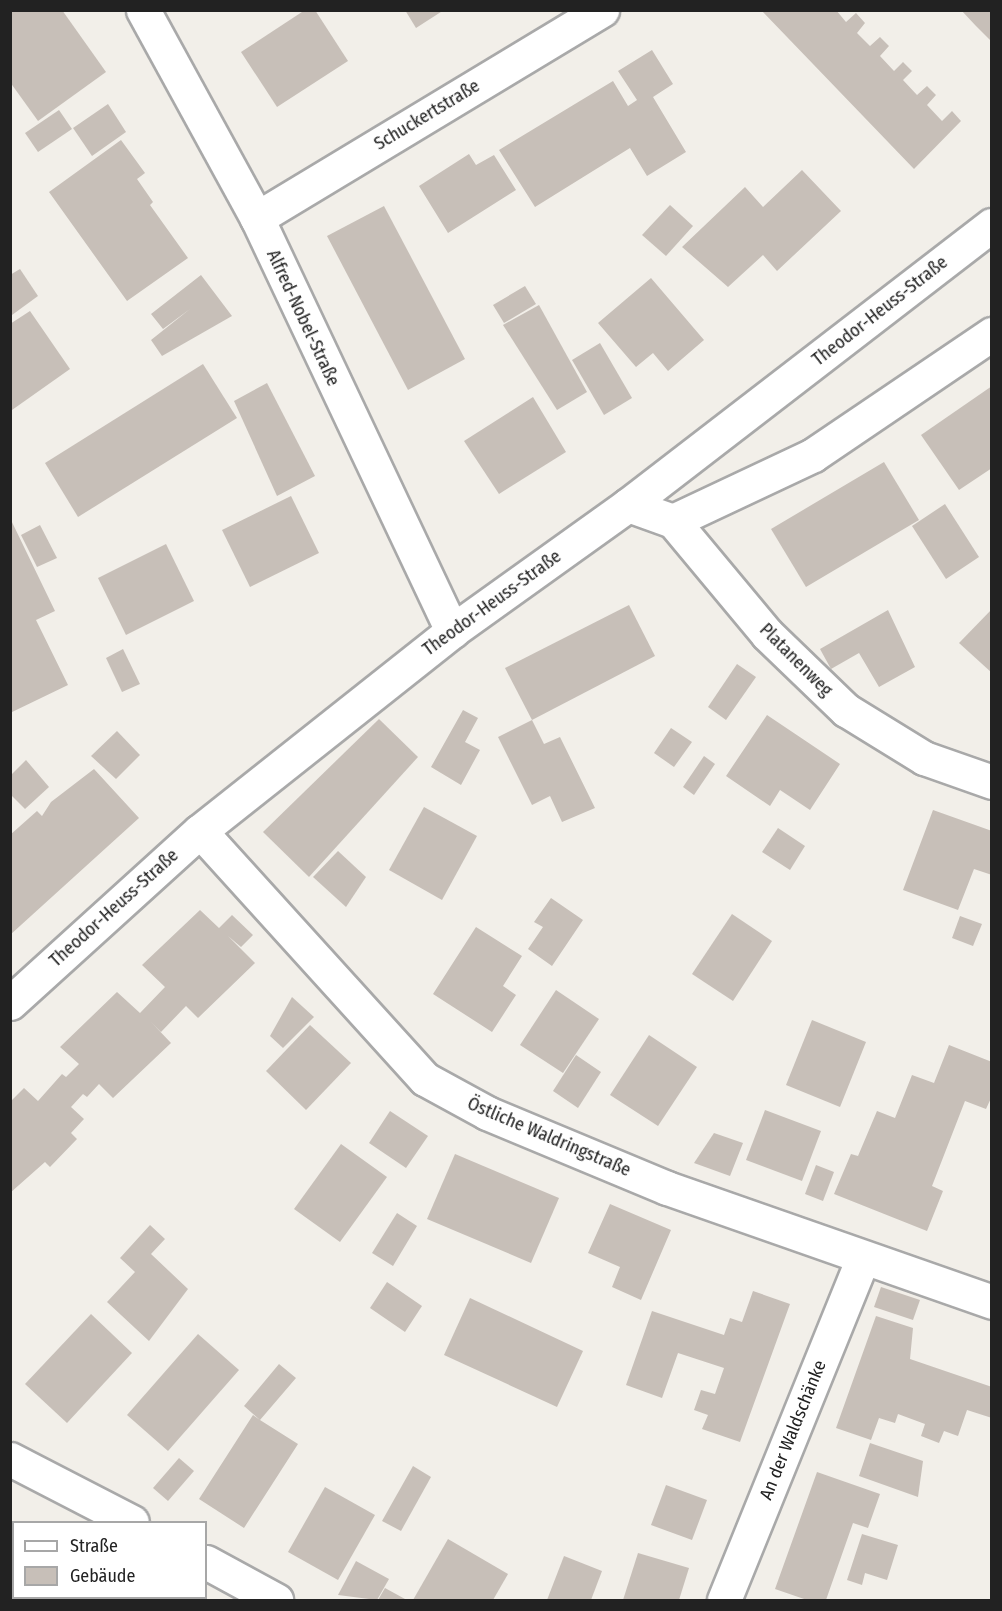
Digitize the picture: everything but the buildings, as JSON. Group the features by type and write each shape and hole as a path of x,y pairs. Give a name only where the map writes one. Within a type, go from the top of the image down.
{"street":[{"name":"Alfred-Nobel-Straße","path":"143,10 257,218 452,631"},
{"name":"Schuckertstraße","path":"257,218 599,11"},
{"name":"Theodor-Heuss-Straße","path":"10,1003 200,831 452,631 628,505 992,225"},
{"path":"628,505 673,521 813,455 992,334"},
{"name":"Platanenweg","path":"673,521 767,634 846,710 924,758 992,782"},
{"name":"Östliche Waldringstraße","path":"200,831 425,1079 508,1122 862,1260 992,1302"},
{"name":"An der Waldschänke","path":"724,1600 862,1260"},
{"path":"10,1460 129,1521"},
{"path":"207,1563 276,1600"}]}
